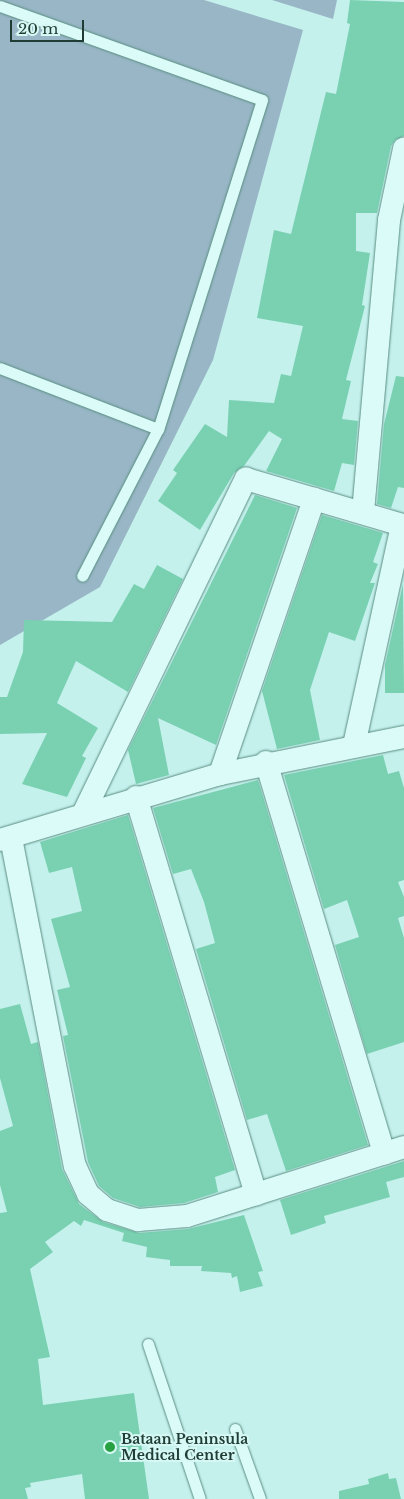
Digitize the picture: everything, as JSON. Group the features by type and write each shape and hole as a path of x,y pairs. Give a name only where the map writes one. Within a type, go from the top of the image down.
{"street":[{"path":"362,512 389,220 404,149"},
{"path":"83,814 246,479 402,525 354,746"},
{"path":"220,774 314,499"},
{"path":"266,762 394,1150 187,1216 138,1220 108,1210 88,1194 75,1166 5,839 136,797 266,762 404,737"},
{"path":"136,797 256,1194"}],"lane":[{"path":"0,6 262,100 158,429 82,576"},
{"path":"0,368 158,429"},
{"path":"148,1344 200,1499"},
{"path":"235,1429 260,1499"}],"shaded area":[{"path":"0,0 204,0 303,30 213,360 100,587 0,645"},
{"path":"272,0 337,0 333,19"}],"building":[{"path":"350,0 404,2 404,136 395,140 391,146 377,213 356,213 356,251 370,253 362,305 365,306 346,380 351,381 342,419 358,421 354,465 342,463 334,491 266,471 282,439 269,431 244,466 234,473 200,530 158,501 177,473 173,470 205,424 227,437 229,400 274,403 281,374 291,376 303,326 257,318 274,230 291,234 326,92 336,94 350,24 347,23"},
{"path":"396,376 404,377 404,488 398,487 391,508 377,504 384,424"},
{"path":"255,495 297,508 216,745 158,718 169,775 136,784 128,750"},
{"path":"322,515 383,533 373,562 378,564 370,583 375,583 355,641 329,632 310,690 320,740 277,749 262,691"},
{"path":"157,565 183,579 128,692 76,661 57,703 98,728 82,756 86,758 67,797 22,784 47,733 0,734 0,697 7,697 23,652 24,620 112,622 134,584 144,589"},
{"path":"403,584 404,693 385,693 385,665"},
{"path":"383,755 388,774 399,771 404,788 404,880 398,882 404,897 404,916 398,918 404,938 404,1042 367,1054 335,945 359,937 347,900 324,909 284,775"},
{"path":"258,780 368,1145 286,1171 267,1114 247,1120 196,949 215,943 204,902 191,869 173,874 153,808"},
{"path":"128,815 235,1170 215,1177 218,1192 184,1203 140,1207 113,1198 99,1186 88,1162 63,1036 68,1035 57,990 70,987 51,919 82,911 72,867 49,873 40,842"},
{"path":"20,1004 31,1044 38,1042 62,1169 79,1204 103,1222 139,1233 188,1229 244,1215 263,1271 258,1272 263,1286 240,1292 237,1276 232,1278 231,1273 201,1271 202,1266 170,1266 170,1260 146,1257 147,1247 122,1241 124,1233 84,1220 81,1226 74,1221 45,1242 53,1252 30,1269 50,1357 38,1359 43,1405 134,1393 149,1499 85,1499 82,1474 30,1483 31,1487 25,1488 28,1499 0,1499 0,1213 7,1212 0,1185 0,1131 13,1126 0,1078 0,1009"},
{"path":"404,1161 404,1177 386,1182 390,1197 324,1216 326,1223 291,1235 280,1200"},
{"path":"388,1473 389,1479 396,1478 401,1499 339,1499 339,1491 369,1484 368,1479"}],"place":[{"name":"Bataan Peninsula Medical Center","path":"110,1447"}]}
